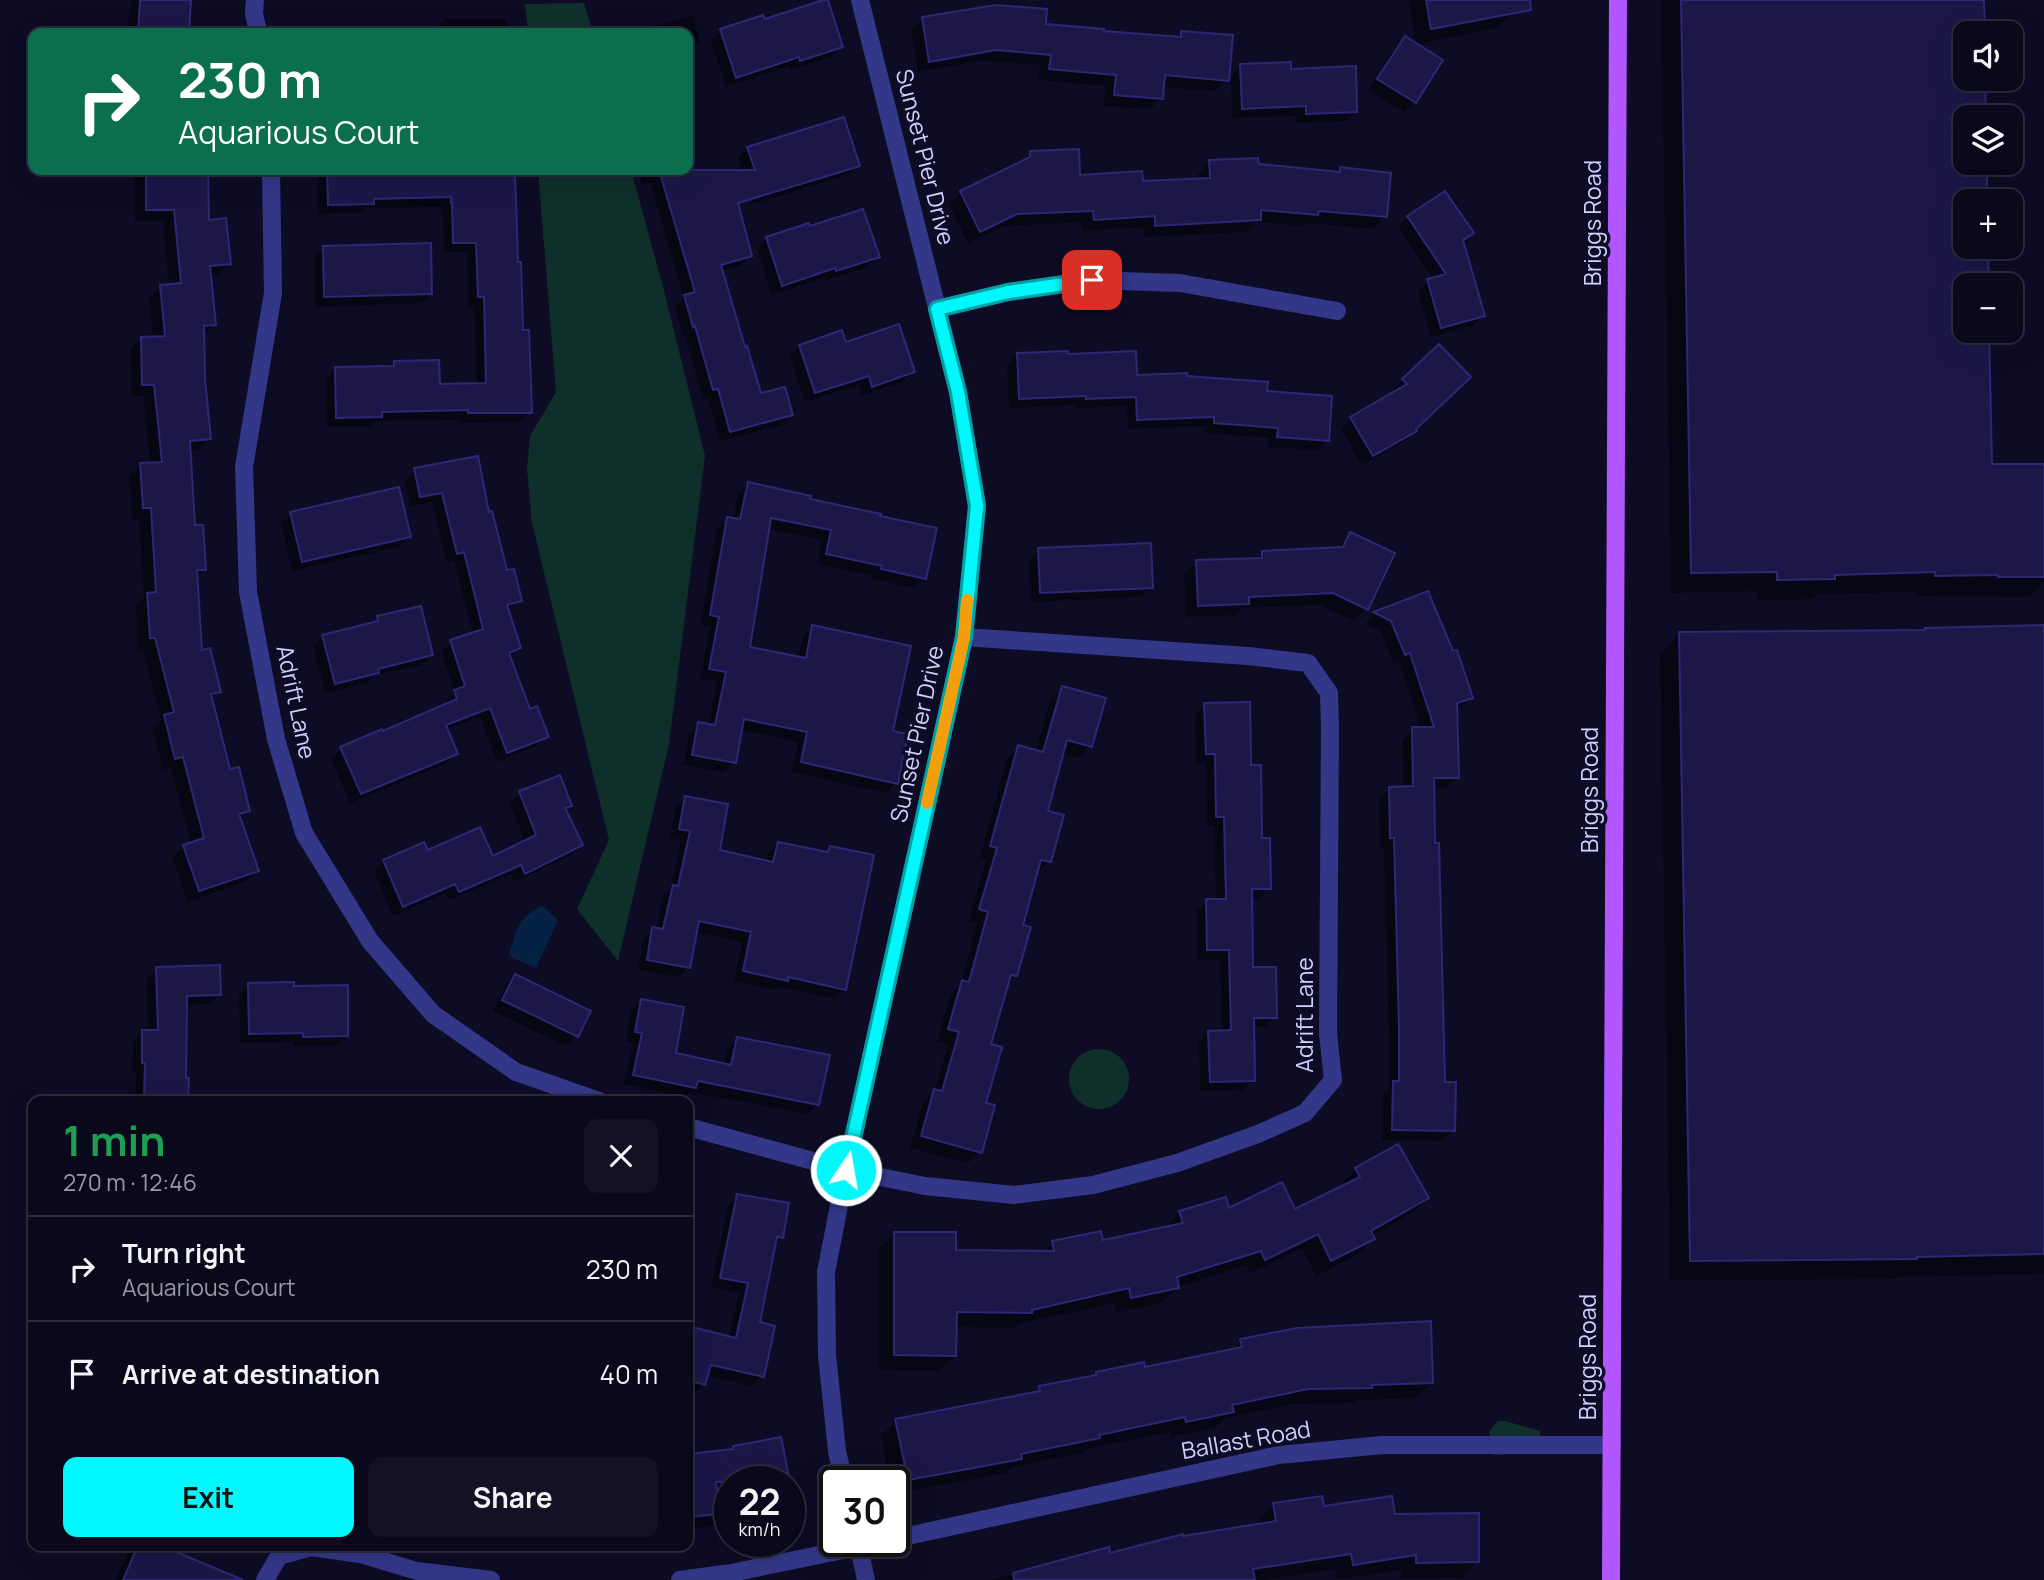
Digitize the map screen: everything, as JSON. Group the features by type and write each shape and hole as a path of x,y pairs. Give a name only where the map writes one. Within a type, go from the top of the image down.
{"main road":[{"name":"Briggs Road","path":"1611,1580 1618,0"}],"street":[{"path":"256,0 254,13 257,28"},
{"name":"Sunset Pier Drive","path":"840,1466 827,1354 826,1272 846,1170 964,637 977,506 958,392 860,0"},
{"name":"Adrift Lane","path":"271,175 273,293 244,467 248,592 275,739 304,833 370,941 433,1014 516,1072 585,1096"},
{"path":"937,309 1008,292 1092,280 1180,283 1337,312"},
{"name":"Adrift Lane","path":"693,1128 846,1170 925,1186 1014,1195 1093,1185 1177,1163 1258,1134 1305,1112 1332,1080 1328,1033 1329,693 1308,663 1248,656 964,637"},
{"name":"Ballast Road","path":"910,1536 1279,1455 1382,1445 1612,1445"},
{"path":"265,1580 279,1556 296,1551"},
{"path":"339,1551 360,1554 417,1571 491,1580"},
{"path":"680,1580 745,1570 819,1553"},
{"path":"861,1557 866,1580"}],"green space":[{"path":"584,3 592,28 527,28 525,4"},
{"path":"538,175 632,175 705,456 669,744 618,961 577,909 609,840 532,523 527,469 530,436 556,392"},
{"path":"1099,1049 1116,1054 1124,1062 1129,1079 1124,1096 1116,1104 1099,1109 1082,1104 1074,1096 1069,1079 1074,1062 1082,1054"},
{"path":"1498,1421 1540,1431 1542,1452 1494,1455 1489,1432"}],"water":[{"path":"542,906 558,920 536,968 509,956 523,921"}],"building":[{"path":"140,0 191,0 189,28 138,28"},
{"path":"828,0 843,47 800,61 799,57 736,78 720,29 763,15 765,19"},
{"path":"1426,0 1530,0 1531,10 1431,29"},
{"path":"1681,0 1984,0 1985,21 1953,21 1953,91 1985,91 1986,105 1953,105 1953,175 1987,175 1987,189 1953,189 1953,259 1988,259 1989,273 1953,273 1953,343 1989,343 1992,464 2044,464 2044,577 1935,576 1935,572 1777,580 1777,572 1691,573"},
{"path":"996,5 1047,9 1046,24 1181,37 1181,31 1233,35 1229,81 1165,75 1163,99 1114,95 1116,75 1049,69 1051,55 996,50 929,62 922,17"},
{"path":"1405,36 1443,60 1416,103 1377,79"},
{"path":"1291,62 1291,69 1356,66 1357,112 1306,114 1306,106 1242,109 1240,64"},
{"path":"844,117 860,166 738,203 752,256 721,265 761,393 785,387 793,415 730,432 718,389 713,390 684,295 695,292 660,175 693,175 693,170 755,170 747,147"},
{"path":"1079,149 1080,175 1142,171 1143,181 1210,178 1209,160 1258,158 1259,164 1340,172 1340,167 1391,173 1387,217 1319,211 1318,215 1261,210 1261,220 1155,226 1155,216 1094,220 1093,211 1017,214 980,232 960,191 1030,157 1030,151"},
{"path":"146,175 208,175 209,220 226,218 231,264 210,266 216,325 204,326 205,379 211,439 190,441 195,525 203,525 206,570 197,570 202,650 210,648 221,692 211,694 230,769 239,767 250,811 239,814 259,871 199,891 183,845 204,838 183,757 175,759 164,715 174,712 155,638 150,638 147,593 156,592 151,508 143,508 140,463 162,462 154,385 142,385 141,337 165,336 160,285 181,283 174,210 146,210"},
{"path":"327,175 515,175 518,262 521,262 523,330 529,330 532,413 468,413 468,410 382,412 382,417 336,418 335,367 394,366 394,361 439,360 440,384 486,383 484,297 478,297 476,243 453,243 451,197 374,199 374,204 328,205"},
{"path":"1445,191 1474,233 1463,240 1485,316 1441,328 1427,279 1446,274 1407,216"},
{"path":"863,209 880,257 836,271 835,268 782,286 766,237"},
{"path":"431,243 432,294 324,297 323,246"},
{"path":"899,324 915,372 872,387 869,376 815,393 799,345 842,330 846,342"},
{"path":"1439,344 1471,377 1416,429 1417,431 1373,456 1350,417 1407,384 1402,379"},
{"path":"1068,351 1068,354 1136,351 1137,375 1187,373 1187,376 1268,382 1267,391 1332,396 1329,441 1277,437 1278,428 1214,423 1214,417 1137,420 1136,397 1019,399 1017,353"},
{"path":"478,456 489,512 492,511 507,570 514,569 522,601 507,605 521,648 509,653 530,709 537,706 549,737 507,753 490,708 446,725 458,754 361,794 340,747 457,699 454,690 465,686 450,640 483,629 464,552 457,554 442,493 420,497 414,468"},
{"path":"748,482 937,528 926,579 826,554 831,530 771,518 750,647 806,658 812,625 911,646 893,731 908,734 898,784 801,762 807,732 744,719 736,763 692,755 698,722 715,725 726,672 709,669 719,617 710,615 727,517 740,519"},
{"path":"399,487 411,537 302,562 290,512"},
{"path":"1350,532 1395,553 1368,610 1333,593 1249,597 1249,604 1198,606 1196,560 1262,558 1262,551 1343,547"},
{"path":"1151,543 1153,588 1040,593 1038,548"},
{"path":"1428,591 1453,651 1457,650 1473,698 1457,703 1459,778 1434,778 1435,843 1439,843 1445,1082 1456,1082 1455,1131 1392,1130 1393,1081 1399,1081 1399,1026 1394,838 1390,838 1389,787 1413,786 1412,727 1434,727 1410,653 1405,655 1391,621 1373,612"},
{"path":"421,606 433,655 378,669 379,673 335,684 322,635 378,621 377,616"},
{"path":"2044,625 2044,1254 1917,1259 1690,1261 1679,632 1925,630"},
{"path":"1062,686 1106,698 1092,747 1067,740 1048,811 1064,815 1051,862 1041,860 1023,925 1031,927 1017,976 1011,975 991,1044 1002,1047 986,1103 995,1105 982,1153 921,1136 934,1089 942,1091 959,1032 948,1029 962,980 969,982 988,912 979,909 997,848 990,846 1018,745 1043,752"},
{"path":"1250,702 1251,765 1261,765 1262,838 1270,838 1271,889 1252,889 1253,967 1276,967 1277,1018 1254,1018 1255,1081 1210,1082 1208,1031 1231,1030 1229,950 1207,950 1206,899 1226,899 1224,817 1216,817 1215,754 1206,754 1204,703"},
{"path":"560,775 572,806 565,808 583,845 525,874 521,865 459,892 455,884 403,907 383,860 424,842 428,850 480,827 493,856 536,835 519,791"},
{"path":"685,796 728,804 720,850 773,862 778,842 828,852 830,846 874,855 846,990 788,977 788,981 743,971 751,932 699,921 690,968 647,960 652,927 663,929 673,885 678,886 690,831 679,829"},
{"path":"220,965 221,995 187,996 188,1096 144,1096 142,1030 158,1030 156,967"},
{"path":"515,974 591,1011 578,1037 502,1000"},
{"path":"294,982 294,986 348,985 348,1036 249,1034 248,983"},
{"path":"641,999 684,1007 676,1053 731,1065 737,1037 830,1055 819,1105 698,1081 696,1088 633,1075 642,1033 635,1032"},
{"path":"1398,1144 1429,1198 1371,1231 1375,1239 1331,1261 1318,1234 1265,1260 1261,1251 1177,1277 1179,1288 1131,1298 1129,1288 1032,1310 1032,1313 957,1312 956,1356 894,1355 894,1232 956,1232 956,1250 1054,1251 1052,1241 1101,1231 1103,1240 1183,1223 1179,1211 1226,1197 1229,1208 1282,1182 1295,1209 1360,1177 1355,1168"},
{"path":"737,1194 789,1203 783,1238 777,1237 760,1322 775,1326 764,1377 711,1365 705,1385 693,1381 693,1327 736,1338 748,1283 720,1278"},
{"path":"1431,1321 1433,1383 1308,1389 1232,1405 1234,1412 1186,1422 1185,1417 1021,1454 1022,1459 910,1480 910,1466 905,1466 895,1419 1040,1391 1039,1386 1144,1362 1145,1367 1242,1347 1240,1339 1297,1328"},
{"path":"781,1437 787,1466 714,1466 714,1515 693,1517 693,1453 733,1449 733,1446"},
{"path":"1322,1496 1324,1506 1392,1496 1395,1514 1479,1513 1479,1562 1416,1563 1416,1555 1353,1565 1351,1554 1253,1569 1255,1580 1014,1580 1013,1573 1109,1547 1110,1553 1183,1534 1276,1521 1273,1503"},
{"path":"135,1551 174,1551 243,1580 123,1580"}],"slow traffic":[{"path":"927,803 964,637 967,600"}],"route":[{"path":"846,1170 964,637 977,506 958,392 937,309 1008,292 1092,280"}]}
